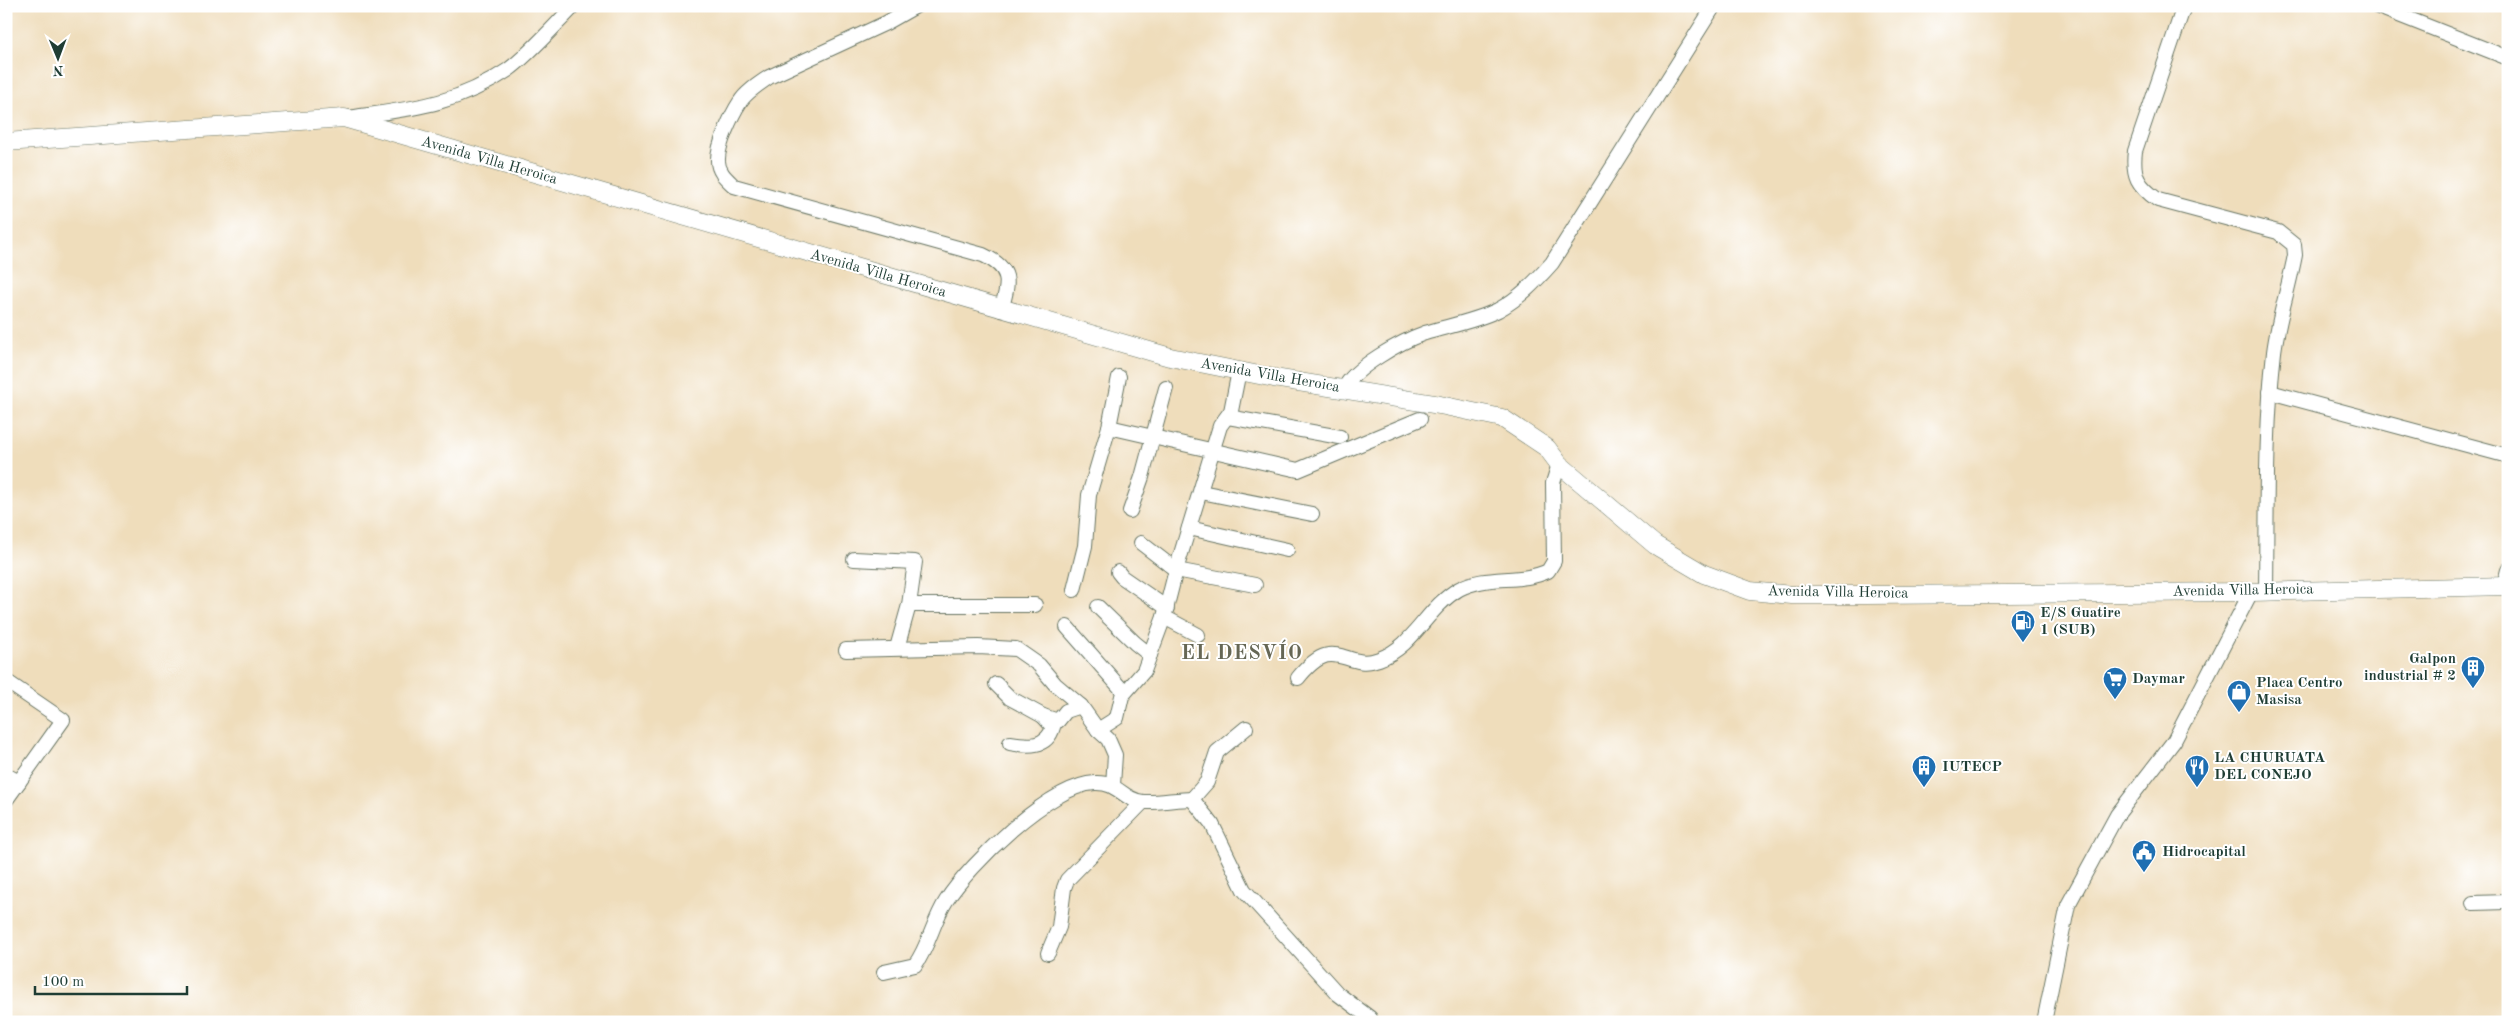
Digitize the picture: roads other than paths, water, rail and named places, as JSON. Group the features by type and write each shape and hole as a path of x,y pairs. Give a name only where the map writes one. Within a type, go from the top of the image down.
{"main road":[{"name":"Avenida Villa Heroica","path":"6,142 344,118 1001,310 1170,357 1502,418 1547,448 1559,464 1655,545 1704,574 1750,591 1792,594 1866,595 2259,592 2506,581"}],"street":[{"path":"344,118 426,107 471,91 509,69 574,6"},
{"path":"916,6 886,23 769,77 754,88 740,102 721,143 718,161 723,176 734,186 983,255 998,262 1006,274 1008,286 1001,310"},
{"path":"1344,389 1348,380 1369,363 1390,351 1422,334 1497,311 1527,291 1552,263 1714,6"},
{"path":"2044,1022 2068,905 2117,815 2174,741 2259,592 2274,350 2296,256 2294,245 2278,232 2158,200 2145,191 2133,169 2135,151 2184,6"},
{"path":"2376,6 2508,58"},
{"path":"1098,730 1117,718 1124,692 1144,671 1165,612 1176,570 1214,452 1220,426 1232,411 1239,371"},
{"path":"1074,590 1085,546 1090,495 1109,427 1119,377"},
{"path":"1130,511 1166,388"},
{"path":"2270,392 2508,456"},
{"path":"1228,416 1340,437"},
{"path":"1109,427 1298,470 1420,419"},
{"path":"1298,678 1319,657 1327,655 1370,662 1398,650 1410,640 1425,618 1459,589 1483,581 1533,576 1548,571 1554,561 1553,483 1559,464"},
{"path":"1201,492 1312,514"},
{"path":"1189,528 1288,550"},
{"path":"1141,543 1176,570 1255,585"},
{"path":"854,559 915,562 909,605 897,648"},
{"path":"1118,572 1122,578 1165,612 1198,635"},
{"path":"909,605 1035,605"},
{"path":"1098,607 1150,655"},
{"path":"1067,627 1124,692"},
{"path":"846,650 978,647 1016,649 1039,665 1061,690 1081,706 1098,730 1108,739 1115,755 1113,785"},
{"path":"6,681 63,720 6,800"},
{"path":"996,684 1010,698 1043,716 1058,721 1066,711 1081,706"},
{"path":"1010,743 1030,745 1044,741 1053,727 1043,716"},
{"path":"884,972 915,965 922,957 935,921 947,900 977,865 1030,814 1072,789 1092,783 1113,785 1125,795 1143,802 1192,800 1208,782 1217,752 1246,728"},
{"path":"6,775 19,782"},
{"path":"1192,800 1212,824 1244,890 1338,994 1370,1018"},
{"path":"1048,953 1059,927 1064,888 1067,880 1143,802"},
{"path":"2473,903 2508,902"}],"place":[{"name":"E/S Guatire 1 (SUB)","path":"2023,643"},
{"name":"Galpon industrial # 2","path":"2473,689"},
{"name":"Daymar","path":"2115,700"},
{"name":"Placa Centro Masisa","path":"2239,713"},
{"name":"IUTECP","path":"1924,788"},
{"name":"LA CHURUATA DEL CONEJO","path":"2197,788"},
{"name":"Hidrocapital","path":"2144,873"}],"district":[{"name":"EL DESVÍO","path":"1242,654"}]}
